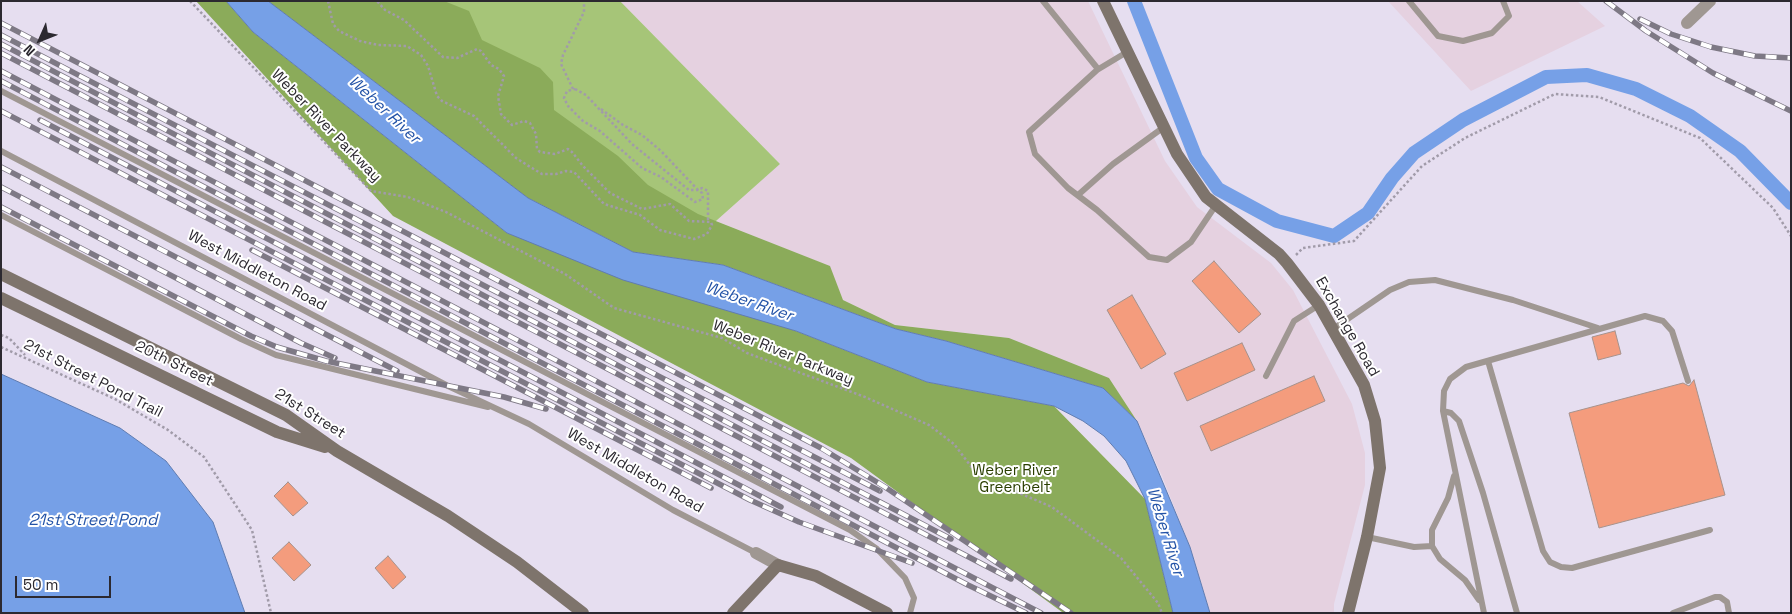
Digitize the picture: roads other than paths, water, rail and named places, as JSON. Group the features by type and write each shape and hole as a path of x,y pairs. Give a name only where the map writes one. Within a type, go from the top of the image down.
{"main road":[{"name":"Exchange Road","path":"1103,1 1164,127 1182,161 1206,197 1279,254 1319,305 1364,386 1375,421 1380,468 1367,537 1348,613"},
{"name":"21st Street","path":"1,274 286,415 337,451 448,516 517,562 583,613"},
{"name":"20th Street","path":"1,298 277,432 337,451"},
{"path":"733,613 778,565 816,576 870,609 887,613"}],"street":[{"path":"1687,23 1710,1"},
{"path":"756,552 778,565"}],"lane":[{"path":"1043,1 1098,69"},
{"path":"1409,1 1438,36 1464,41 1492,33 1509,16 1503,1"},
{"path":"1128,52 1098,69 1030,132 1035,154 1148,257 1167,260 1191,242 1216,205"},
{"path":"1,91 850,530 877,550 905,578 913,592 911,611 920,613"},
{"path":"1078,195 1113,164 1164,127"},
{"name":"West Middleton Road","path":"1,151 439,381 502,410 673,510 756,552"},
{"name":"West Middleton Road","path":"1,215 241,340 276,355 502,410"},
{"path":"1333,329 1390,290 1409,282 1435,280 1513,300 1599,329"},
{"path":"1266,376 1294,321 1319,305"},
{"path":"1484,610 1442,410 1444,391 1450,379 1466,367 1645,316 1662,321 1675,337 1688,382"},
{"path":"1488,361 1542,550 1550,562 1560,567 1572,568 1710,530"},
{"path":"1442,410 1455,416 1461,426 1483,493 1518,613"},
{"path":"1454,466 1451,490 1432,530 1432,546 1440,559 1469,584 1484,610"},
{"path":"1367,537 1414,547 1432,546"},
{"path":"1673,613 1715,596 1727,602 1729,613"}],"water":[{"name":"Weber River","path":"226,1 268,1 528,198 633,252 723,265 896,329 946,341 1103,388 1137,421 1190,547 1210,613 1173,613 1145,499 1126,461 1104,436 1083,421 1054,406 927,382 796,331 623,280 507,233 253,32"},
{"name":"21st Street Pond","path":"1,374 120,428 166,461 213,522 245,613 1,613"}],"waterway":[{"path":"1134,1 1196,158 1218,189 1277,221 1334,236 1368,213 1392,178 1414,153 1463,120 1546,77 1587,75 1636,89 1690,116 1740,151 1791,203"}],"railway":[{"path":"1606,1 1646,31 1713,73 1791,111"},
{"path":"1640,19 1671,34 1711,47 1755,56 1791,58"},
{"path":"1,23 821,448 885,487 1071,613"},
{"path":"1,35 880,491"},
{"path":"1,44 951,539"},
{"path":"1,53 1011,579"},
{"path":"1,71 1041,613"},
{"path":"1,81 968,585 1026,613"},
{"path":"1,111 750,500 799,522 912,563"},
{"path":"40,120 781,507"},
{"path":"1,167 397,371"},
{"path":"1,187 301,343 335,358"},
{"path":"1,207 251,336 277,347 326,361 504,397 546,409"},
{"path":"252,250 711,488"}],"park label":[{"name":"Weber River Greenbelt","path":"1015,480"}]}
